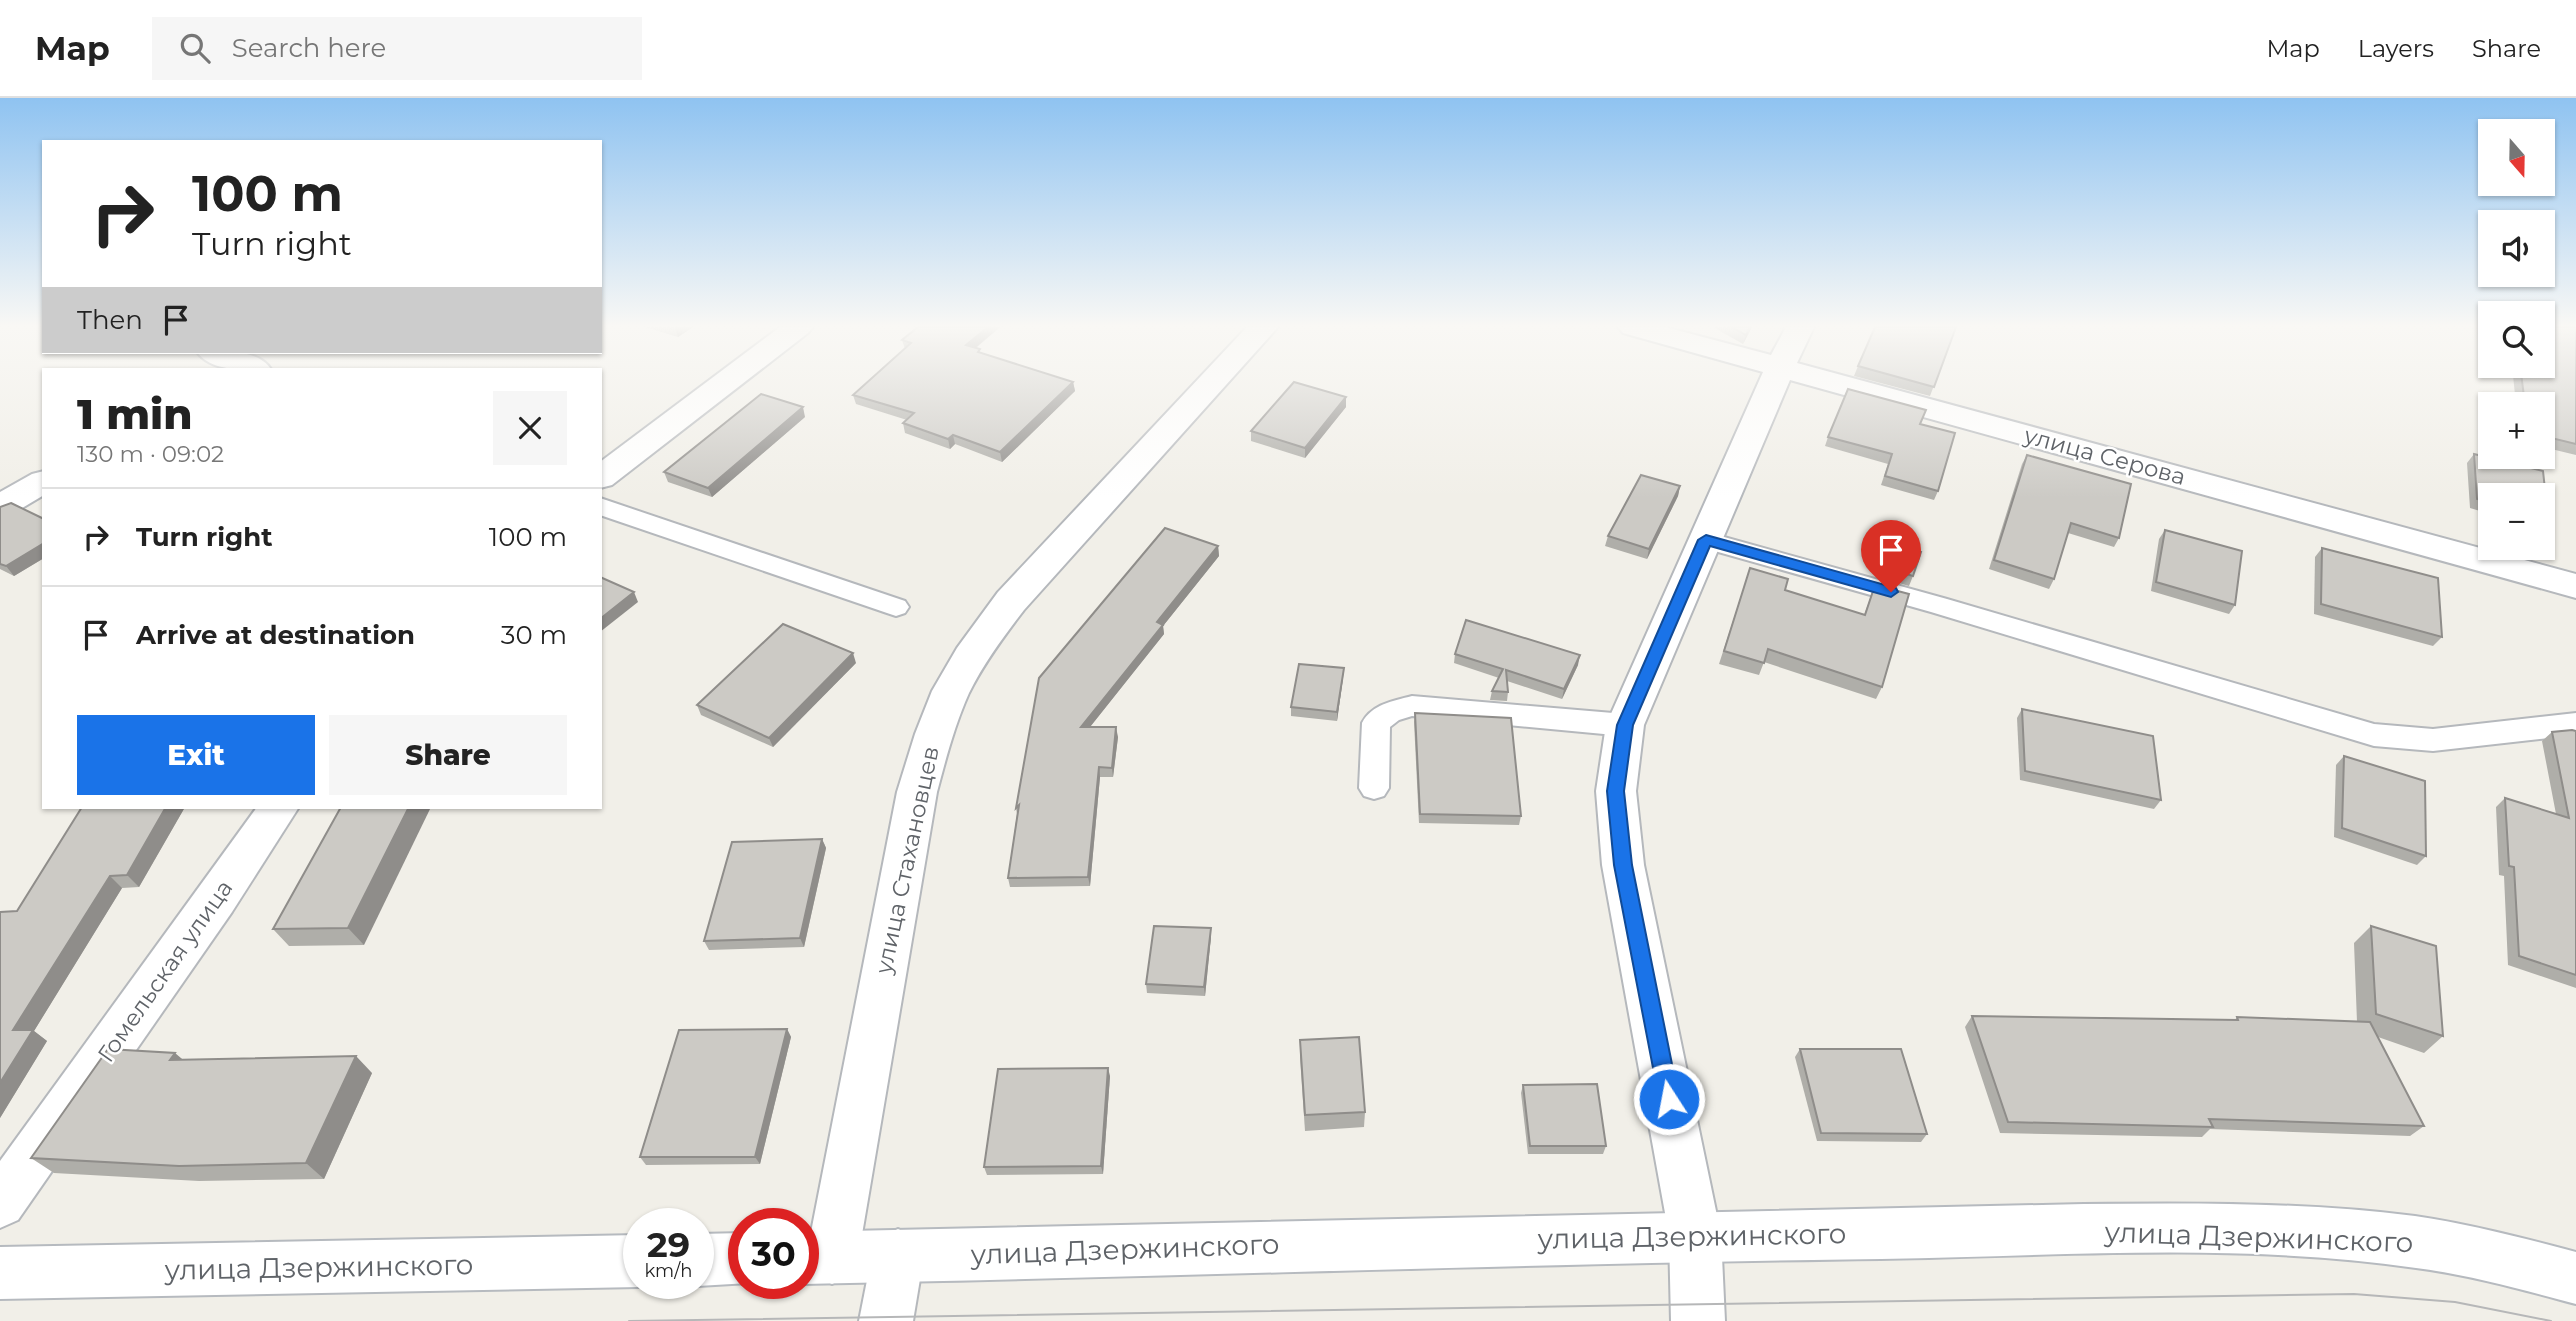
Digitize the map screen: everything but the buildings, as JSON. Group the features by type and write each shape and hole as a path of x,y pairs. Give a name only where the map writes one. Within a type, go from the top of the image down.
{"street":[{"path":"602,476 723,384"},
{"name":"улица Стахановцев","path":"819,1253 917,792 934,732 957,679 984,636 1011,601 1211,384"},
{"path":"1698,1321 1696,1235 1623,865 1616,791 1625,725 1773,384"},
{"name":"улица Серова","path":"1842,384 2576,586"},
{"path":"0,506 42,482"},
{"name":"Гомельская улица","path":"0,1203 217,899 278,809"},
{"name":"улица Дзержинского","path":"819,1258 1696,1235 2225,1230 2359,1235 2440,1244 2576,1278"},
{"path":"886,1321 898,1255"},
{"name":"улица Дзержинского","path":"0,1273 623,1261"}],"lane":[{"path":"602,507 896,607"},
{"path":"1706,540 1938,605 2374,735 2433,740 2576,724"},
{"path":"1374,788 1376,723 1390,712 1412,706 1625,725"}],"tram line":[{"path":"629,1321 2354,1294 2455,1302 2551,1321"}],"route":[{"path":"1669,1099 1623,865 1616,791 1625,725 1706,540 1891,592"}]}
